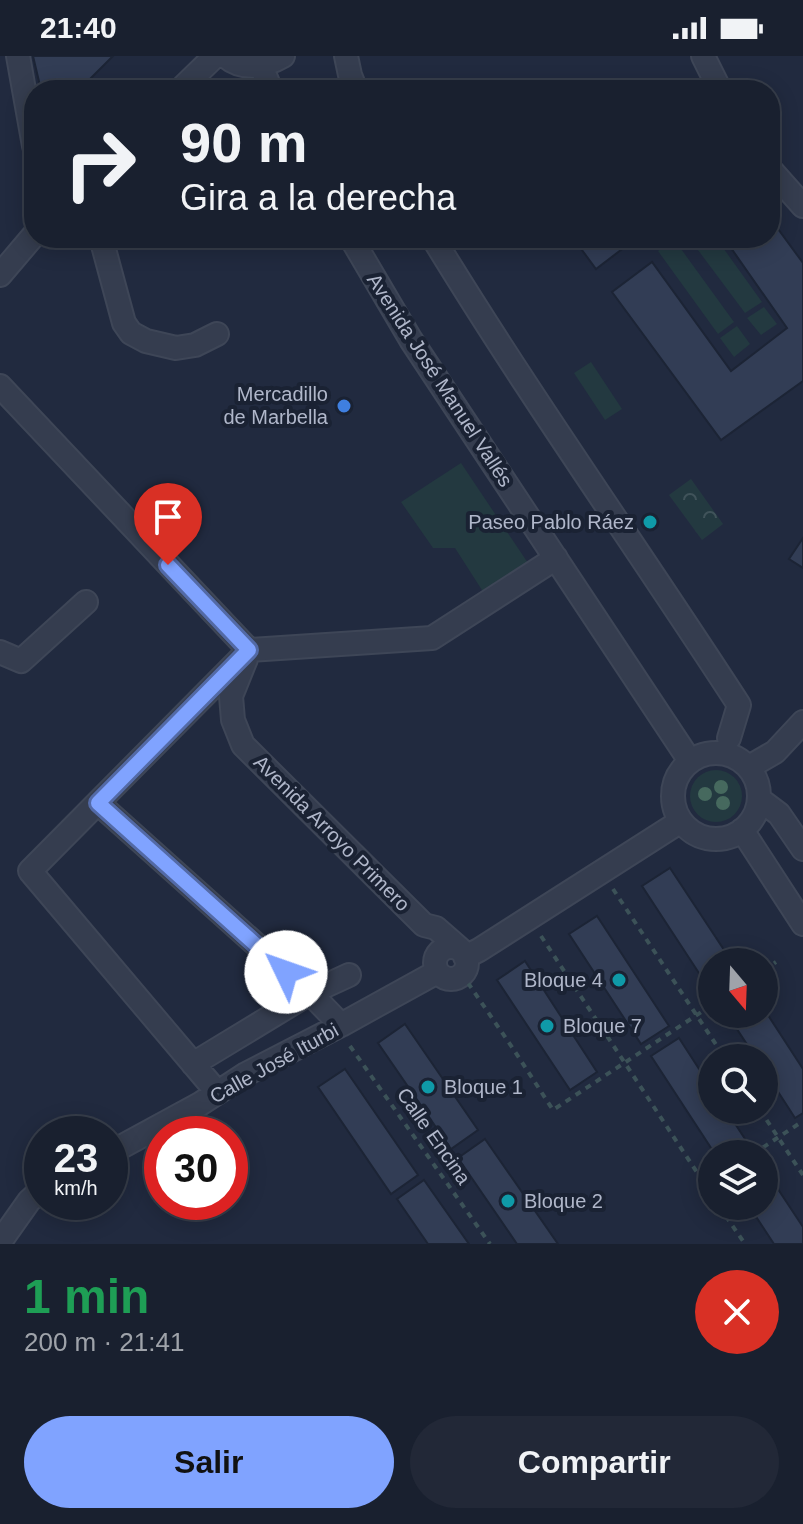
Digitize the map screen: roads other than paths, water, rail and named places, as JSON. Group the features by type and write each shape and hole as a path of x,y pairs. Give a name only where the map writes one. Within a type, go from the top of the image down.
{"street":[{"path":"18,56 24,90"},
{"path":"190,80 215,56"},
{"path":"225,56 242,65 261,66 283,56"},
{"path":"346,56 352,80"},
{"path":"703,56 715,80"},
{"path":"261,66 267,80"},
{"path":"780,180 803,206"},
{"path":"0,275 24,247"},
{"path":"106,248 124,323 131,333 146,341 176,348 195,345 217,334"},
{"name":"Avenida José Manuel Vallés","path":"357,248 411,340 690,761"},
{"path":"439,248 523,380 739,705 729,738"},
{"path":"0,386 249,650"},
{"path":"217,1092 30,871 249,650 432,638 556,558"},
{"path":"0,652 21,661 86,602"},
{"name":"Avenida Arroyo Primero","path":"249,650 231,696 233,720 243,745 424,925 436,928 462,953"},
{"path":"749,767 775,752 803,722"},
{"path":"707,754 727,754 749,767 756,779 759,799 751,822 730,837 716,839 690,831 674,808 673,793 676,778 690,761 707,754"},
{"path":"759,799 779,814 803,849"},
{"path":"98,803 310,993 346,1036"},
{"path":"462,953 479,950 681,821"},
{"path":"742,830 803,924"},
{"name":"Avenida Arroyo Primero","path":"424,925 436,966"},
{"name":"Calle José Iturbi","path":"128,1144 257,1068 346,1036 436,966 437,954 447,947 462,953"},
{"path":"193,1064 310,993 349,975"},
{"path":"0,1242 24,1208"}],"place":[{"name":"Mercadillo de Marbella","path":"344,406"},
{"name":"Paseo Pablo Ráez","path":"650,522"},
{"name":"Bloque 4","path":"619,980"},
{"name":"Bloque 7","path":"547,1026"},
{"name":"Bloque 1","path":"428,1087"},
{"name":"Bloque 2","path":"508,1201"}]}
